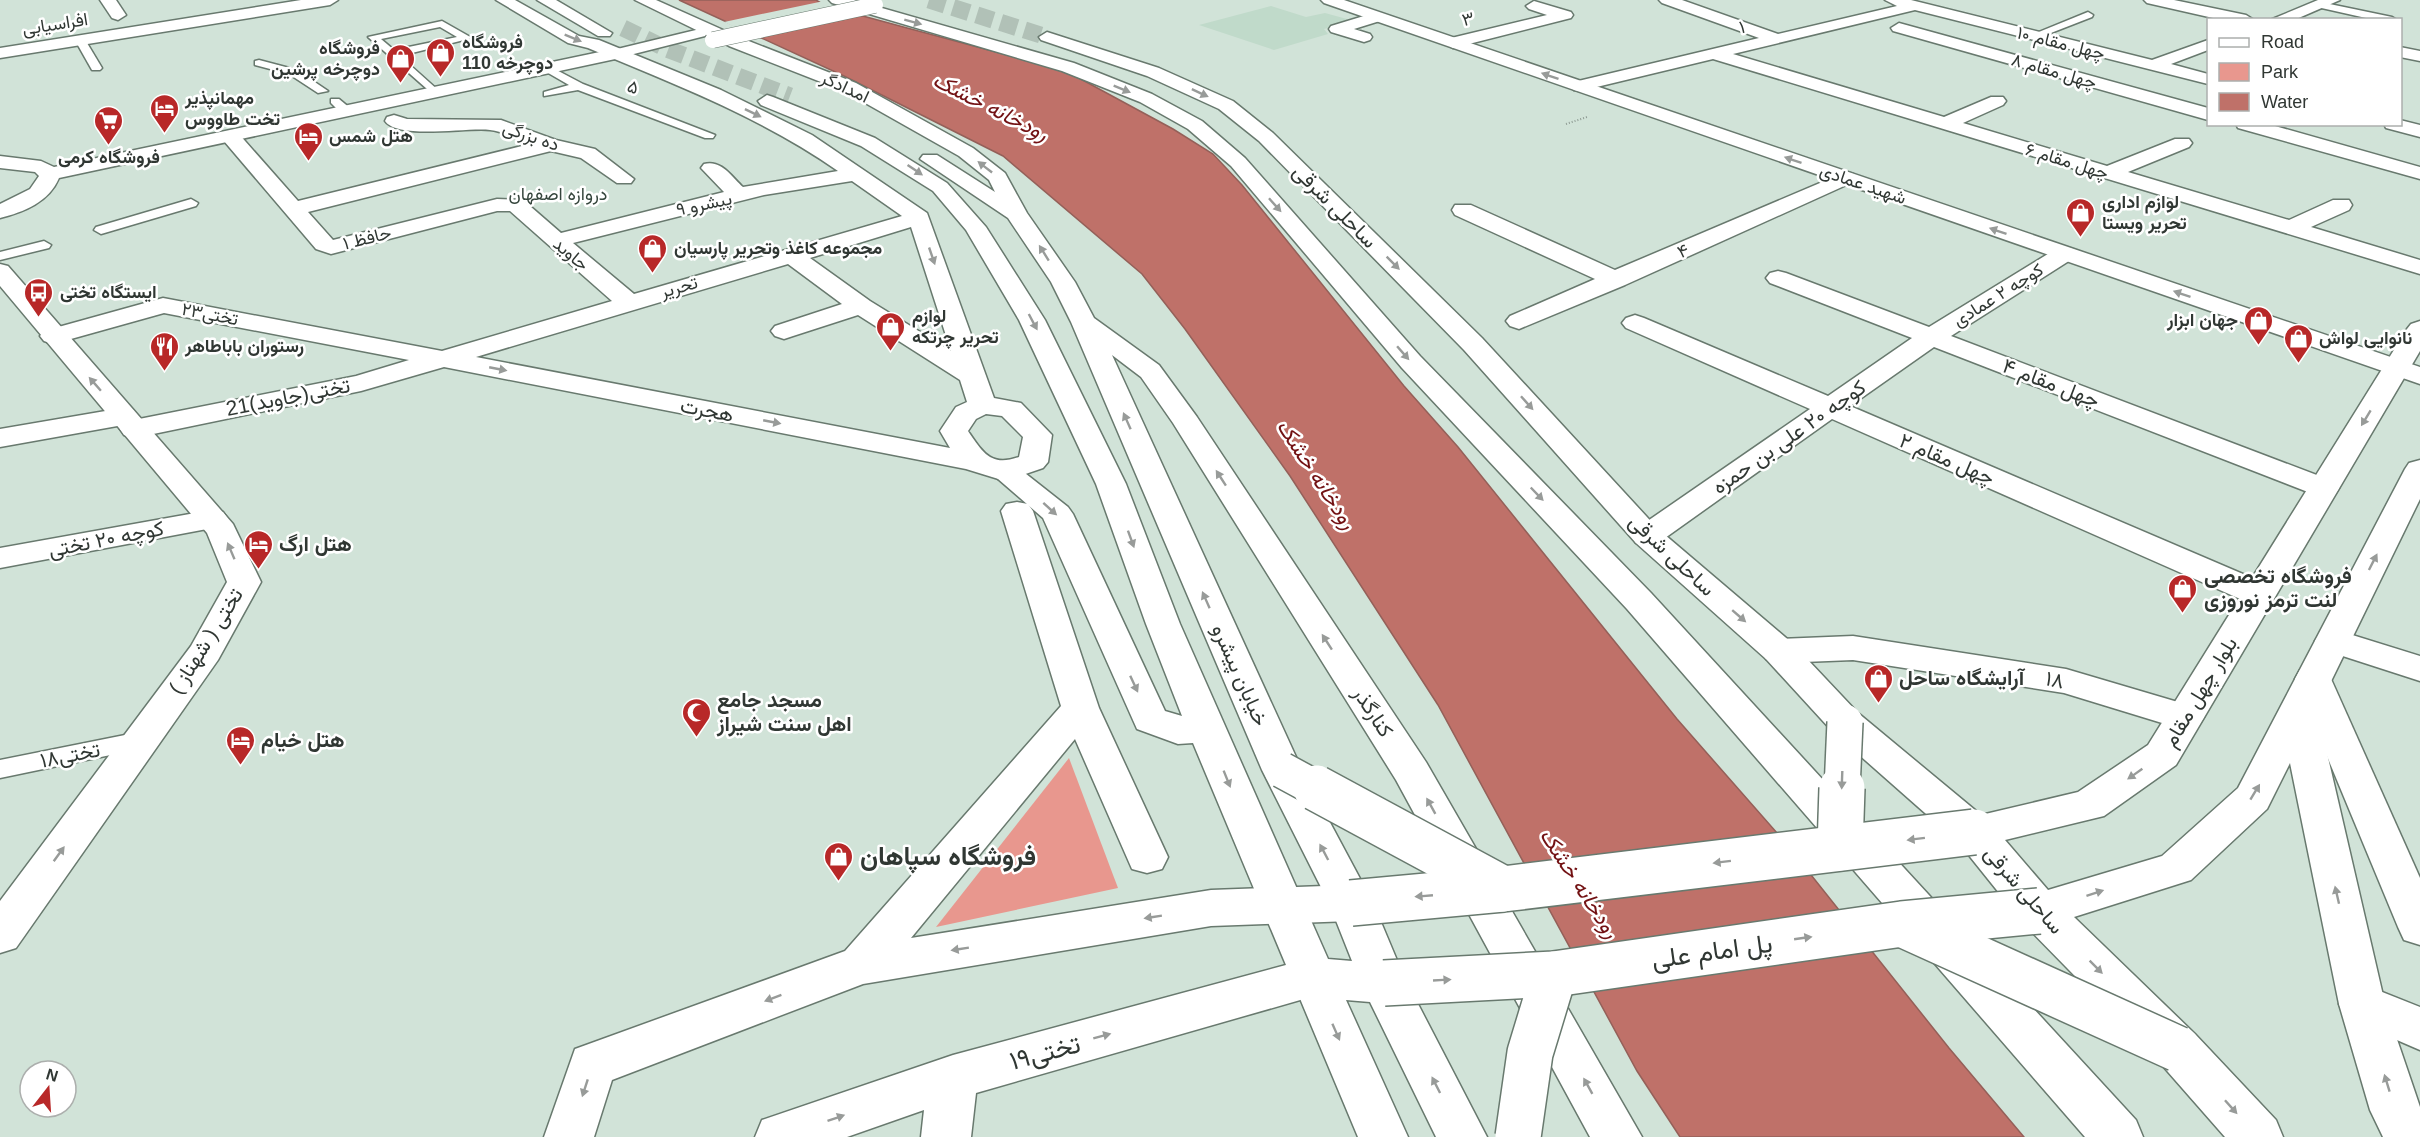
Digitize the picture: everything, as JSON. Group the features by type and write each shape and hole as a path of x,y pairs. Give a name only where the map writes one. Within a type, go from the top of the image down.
{"street":[{"path":"108,0 118,15"},
{"name":"افراسیابی","path":"0,53 330,0"},
{"path":"504,0 574,40 593,44 714,94 805,139 919,218 982,405"},
{"path":"545,0 604,33"},
{"path":"573,0 622,28"},
{"name":"امدادگر","path":"643,0 735,42 850,87 911,120 966,152 998,177 1017,215"},
{"path":"837,0 1068,67 1146,99 1195,126 1239,162 1411,362 1647,610 2118,1137"},
{"path":"707,36 858,0"},
{"name":"شهید عمادی","path":"1329,0 1354,9 1382,8 1453,43 2408,372"},
{"name":"چهل مقام ۱۰","path":"1892,0 2207,79"},
{"name":"۱","path":"1580,87 1773,40 1960,0"},
{"path":"2152,0 2237,18"},
{"path":"1676,1 1797,50"},
{"path":"2283,18 2328,1"},
{"path":"0,162 41,167 51,174 231,136 341,106 435,93 673,40 707,36 878,2"},
{"name":"۳","path":"1453,43 1566,15 1534,6"},
{"path":"1364,38 1337,29 1382,8"},
{"path":"1718,18 1744,12"},
{"name":"چهل مقام ۸","path":"1899,28 2207,114"},
{"name":"ساحلی شرقی","path":"1047,37 1164,76 1226,105 1266,137 1473,344 1647,536 1779,651 1845,722 1974,832 2039,911 2178,1049 2258,1137"},
{"path":"2153,65 2207,45"},
{"path":"2402,52 2420,56"},
{"name":"چهل مقام ۶","path":"1714,54 2420,267"},
{"path":"790,96 891,137 1017,215"},
{"path":"767,101 842,129 868,142 940,188 975,227 1032,320 1111,484 1163,624 1206,729 1312,978 1383,1137"},
{"path":"1945,124 1997,101"},
{"name":"ده بزرگی","path":"394,122 405,125 494,124 551,146 588,153 624,179"},
{"path":"2252,126 2420,173"},
{"path":"2401,126 2420,131"},
{"name":"حافظ ۱","path":"231,136 292,209 324,244 331,247 497,205 515,205"},
{"path":"2108,173 2182,143"},
{"path":"292,209 551,146"},
{"path":"711,168 740,196"},
{"path":"0,211 33,196 48,184 51,174"},
{"name":"پیشرو ۹","path":"556,241 653,215 826,177 854,175"},
{"name":"۴","path":"1519,321 1846,178"},
{"name":"جاوید","path":"515,205 628,302"},
{"path":"2290,228 2341,205"},
{"path":"1463,210 1617,280"},
{"name":"خیابان پیشرو","path":"1017,215 1031,232 1063,282 1084,322 1282,770 1351,903 1384,983 1462,1137"},
{"name":"تحریر","path":"440,358 919,218"},
{"name":"کوچه ۲ عمادی","path":"1931,337 2064,254"},
{"path":"791,255 861,306 972,376"},
{"name":"تختی ( شهناز )","path":"0,268 53,336 222,531 244,582 205,652 140,741 15,897 0,935"},
{"name":"چهل مقام ۴","path":"1778,278 2324,488"},
{"name":"تختی۲۳","path":"53,336 163,305 440,358"},
{"path":"784,331 861,306"},
{"name":"کنارگذر","path":"1084,322 1150,371 1186,423 1412,772 1617,1137"},
{"name":"چهل مقام ۲","path":"1635,323 2259,594"},
{"name":"بلوار چهل مقام","path":"1974,832 2091,805 2162,755 2324,488 2408,372 2420,329"},
{"name":"کوچه ۲۰ علی بن حمزه","path":"1647,536 1931,337"},
{"name":"21تختی(جاوید)","path":"0,438 128,423 361,383 440,358"},
{"name":"هجرت","path":"440,358 973,461"},
{"path":"1005,472 1034,462 1038,435 1011,409 982,405 966,413 954,431 973,461 1005,472 1057,514 1150,720 1178,730 1206,729"},
{"path":"2039,911 2176,868 2253,798 2420,469"},
{"path":"1017,510 1080,708 1148,857"},
{"name":"کوچه ۲۰ تختی","path":"0,558 212,519"},
{"path":"2333,641 2420,669"},
{"name":"۱۸","path":"1779,651 1853,648 2054,679 2185,717"},
{"path":"2305,695 2420,927"},
{"path":"2305,695 2362,1004 2395,1110 2409,1137"},
{"path":"861,965 1080,708"},
{"path":"1840,848 1845,722"},
{"path":"1282,770 1503,889"},
{"path":"569,1137 592,1065 861,965 1210,908 1351,903 1503,889 1974,832"},
{"name":"پل امام علی","path":"1384,983 1554,974 1902,924 2039,911"},
{"path":"1902,924 2178,1049"},
{"path":"1518,1137 1530,1053 1554,974"},
{"name":"تختی۱۹","path":"780,1137 953,1077 1312,978 1384,983"},
{"path":"2362,1004 2420,1029"},
{"path":"946,1137 953,1077"}],"lane":[{"path":"2328,1 2385,18"},
{"path":"2034,36 2088,15"},
{"path":"392,54 467,38 441,24 373,37 435,93"},
{"path":"80,40 96,68"},
{"path":"260,63 280,66 305,76 322,91"},
{"name":"۵","path":"547,68 579,86 709,135"},
{"path":"548,94 579,86"},
{"path":"101,230 191,203"},
{"path":"0,268 44,245"},
{"name":"تختی۱۸","path":"0,769 140,741"}],"shaded area":[{"path":"1271,6 1306,17 1325,13 1347,19 1348,22 1324,29 1328,34 1274,50 1199,25"}],"green space":[{"path":"1069,758 1118,888 936,927"}],"water":[{"name":"رودخانه خشک","path":"679,0 816,0 826,6 1066,71 1173,129 1213,154 1242,185 1404,386 1458,447 1677,719 1784,841 1949,1048 2024,1137 1680,1137 1637,1071 1438,705 1290,476 1185,329 1142,274 1003,156 844,76"}],"pier":[{"path":"824,1 846,8 741,30 724,22"}],"tunnel":[{"path":"929,0 1047,37"},
{"path":"623,28 667,49 790,96"}],"place":[{"name":"فروشگاه دوچرخه 110","path":"441,78"},
{"name":"فروشگاه دوچرخه پرشین","path":"401,84"},
{"name":"مهمانپذیر تخت طاووس","path":"164,134"},
{"name":"فروشگاه کرمی","path":"109,146"},
{"name":"هتل شمس","path":"308,162"},
{"name":"لوازم اداری تحریر ویستا","path":"2081,238"},
{"name":"مجموعه کاغذ وتحریر پارسیان","path":"653,274"},
{"name":"ایستگاه تختی","path":"39,318"},
{"name":"جهان ابزار","path":"2259,346"},
{"name":"لوازم تحریر چرتکه","path":"891,352"},
{"name":"نانوایی لواش","path":"2298,364"},
{"name":"رستوران باباطاهر","path":"164,372"},
{"name":"هتل ارگ","path":"258,570"},
{"name":"فروشگاه تخصصی لنت ترمز نوروزی","path":"2183,614"},
{"name":"آرایشگاه ساحل","path":"1878,704"},
{"name":"مسجد جامع اهل سنت شیراز","path":"696,738"},
{"name":"هتل خیام","path":"240,766"},
{"name":"فروشگاه سپاهان","path":"839,882"}],"district":[{"name":"دروازه اصفهان","path":"558,194"}]}
